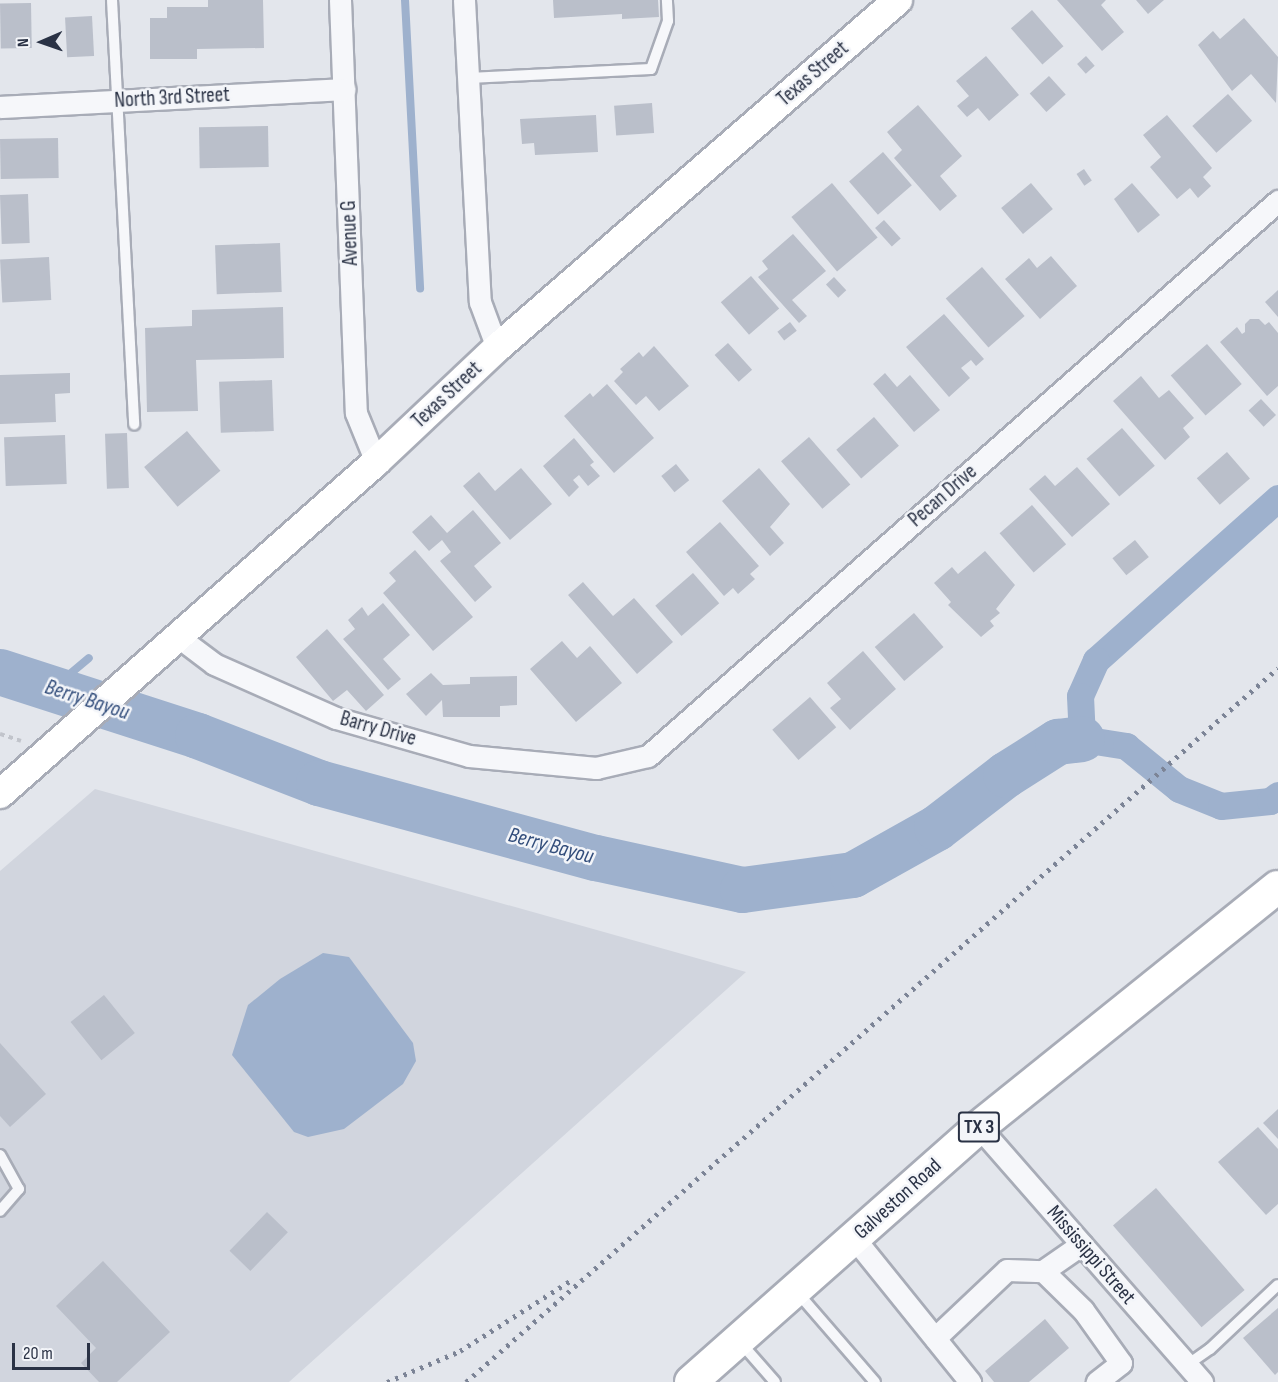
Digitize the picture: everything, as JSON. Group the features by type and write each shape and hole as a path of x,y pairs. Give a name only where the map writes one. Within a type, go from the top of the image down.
{"main road":[{"name":"Galveston Road","path":"702,1379 738,1340 979,1127 1278,887"}],"street":[{"name":"Avenue G","path":"340,0 357,413 376,462"},
{"path":"465,0 480,302 497,348"},
{"name":"Texas Street","path":"0,794 376,462 497,348 897,0"},
{"name":"North 3rd Street","path":"0,107 345,89"},
{"name":"Pecan Drive","path":"596,768 648,756 1278,201"},
{"name":"Barry Drive","path":"177,636 214,664 336,718 469,756 596,768"},
{"name":"Mississippi Street","path":"979,1127 1202,1382"},
{"path":"854,1238 970,1382"},
{"path":"935,1338 1007,1270 1043,1271 1082,1244"},
{"path":"1043,1271 1083,1310 1121,1363 1097,1382"}],"lane":[{"path":"112,0 134,424"},
{"path":"469,78 651,69 668,21 667,0"},
{"path":"0,1155 19,1189 0,1211"},
{"path":"1187,1365 1210,1349 1278,1285"},
{"path":"795,1290 875,1382"},
{"path":"738,1340 775,1382"}],"shaded area":[{"path":"95,789 746,972 289,1382 0,1382 0,871"}],"water":[{"path":"323,953 349,957 413,1043 416,1061 403,1084 344,1129 308,1137 294,1132 232,1055 248,1005 280,979"}],"building":[{"path":"208,0 263,0 264,48 197,49 197,59 150,59 150,18 167,18 167,7 208,7"},
{"path":"553,0 658,0 659,17 622,19 622,14 554,18"},
{"path":"1057,0 1106,0 1101,5 1124,32 1102,51"},
{"path":"1136,0 1164,0 1148,14"},
{"path":"31,3 32,48 1,49 0,4"},
{"path":"1032,10 1063,46 1042,65 1011,28"},
{"path":"92,16 94,56 67,57 65,17"},
{"path":"1244,18 1278,57 1276,103 1251,74 1232,91 1198,45 1213,31 1220,39"},
{"path":"986,56 1019,95 989,121 978,108 967,117 957,106 969,96 956,81"},
{"path":"1086,56 1095,66 1086,74 1077,64"},
{"path":"1049,76 1066,95 1046,112 1030,93"},
{"path":"1228,94 1252,121 1216,153 1192,126"},
{"path":"652,103 654,133 616,136 614,106"},
{"path":"918,105 962,156 940,176 957,196 940,211 894,158 902,150 887,132"},
{"path":"596,115 598,152 535,155 534,143 522,144 520,119"},
{"path":"1167,115 1212,168 1203,177 1211,186 1198,198 1190,188 1177,199 1150,167 1161,157 1143,135"},
{"path":"268,126 269,167 200,168 199,127"},
{"path":"58,138 59,178 1,179 0,139"},
{"path":"883,152 912,185 878,215 849,182"},
{"path":"1084,169 1092,181 1084,186 1077,174"},
{"path":"832,183 878,237 837,271 791,217"},
{"path":"1031,183 1053,209 1023,234 1001,208"},
{"path":"1132,183 1160,215 1138,233 1114,199"},
{"path":"28,194 30,243 2,244 0,195"},
{"path":"884,220 901,239 892,247 875,228"},
{"path":"793,234 826,271 792,300 807,316 799,323 758,277 768,269 762,261"},
{"path":"280,243 282,292 217,294 215,245"},
{"path":"1051,256 1077,286 1040,319 1005,279 1029,258 1037,268"},
{"path":"49,257 51,300 2,303 0,260"},
{"path":"982,267 1025,316 988,348 946,298"},
{"path":"751,276 779,308 749,335 721,302"},
{"path":"834,277 846,290 838,298 826,285"},
{"path":"1278,290 1278,317 1265,302"},
{"path":"283,307 284,358 196,360 198,411 147,412 145,328 192,326 192,310"},
{"path":"944,314 984,359 976,366 971,360 961,368 970,378 949,397 906,347"},
{"path":"1250,319 1259,319 1265,325 1269,322 1278,333 1278,386 1267,396 1220,342 1237,327 1242,334 1245,332 1245,324"},
{"path":"790,322 797,331 784,341 777,332"},
{"path":"728,343 752,370 739,382 715,355"},
{"path":"1207,344 1242,384 1206,415 1171,375"},
{"path":"654,346 689,386 659,411 646,396 636,405 614,381 623,372 620,369 639,352 643,357"},
{"path":"70,373 70,393 55,394 56,422 0,424 0,375"},
{"path":"885,373 897,387 910,375 940,410 914,432 873,384"},
{"path":"1141,376 1159,398 1169,390 1194,418 1183,428 1190,437 1165,460 1113,401"},
{"path":"272,380 274,431 221,433 219,382"},
{"path":"607,384 654,438 614,473 564,416 590,393 593,397"},
{"path":"1261,399 1276,415 1264,427 1249,411"},
{"path":"874,417 899,446 861,478 836,450"},
{"path":"1122,428 1155,466 1119,497 1087,459"},
{"path":"187,431 220,471 178,507 144,467"},
{"path":"127,433 129,488 107,489 105,434"},
{"path":"65,435 67,484 6,486 4,437"},
{"path":"809,437 850,485 822,509 781,461"},
{"path":"574,438 594,462 590,465 600,476 588,486 579,475 573,480 579,487 569,497 543,466"},
{"path":"1227,452 1250,478 1220,505 1197,478"},
{"path":"676,464 689,480 674,492 661,476"},
{"path":"1077,467 1110,504 1072,537 1029,489 1045,475 1055,486"},
{"path":"521,468 552,504 510,540 463,486 479,472 495,491"},
{"path":"759,468 790,504 770,527 784,543 770,556 722,501"},
{"path":"1032,505 1066,544 1034,572 1000,533"},
{"path":"473,510 501,543 474,566 492,587 475,602 440,561 451,552 442,540 429,551 412,532 431,515 447,533"},
{"path":"720,522 759,566 750,574 755,579 738,594 733,588 724,596 686,552"},
{"path":"1135,540 1149,557 1126,575 1112,558"},
{"path":"415,550 473,617 433,651 383,593 396,581 389,573"},
{"path":"985,551 1015,585 996,609 1000,613 990,621 994,626 981,637 948,605 951,602 934,583 952,567 958,574"},
{"path":"693,573 719,603 682,636 655,606"},
{"path":"583,582 613,616 634,598 673,642 637,674 568,595"},
{"path":"383,603 410,635 383,659 401,679 388,690 343,639 355,629 348,620 362,607 368,616"},
{"path":"914,613 944,647 904,681 875,647"},
{"path":"327,629 384,695 366,711 347,690 333,701 296,657"},
{"path":"562,641 577,658 590,646 622,683 576,722 530,669"},
{"path":"863,651 896,689 850,730 830,708 841,699 827,683"},
{"path":"431,673 443,685 470,684 470,677 517,676 517,705 500,706 500,717 443,717 442,700 426,716 406,694"},
{"path":"810,697 836,727 799,760 772,730"},
{"path":"104,995 135,1033 101,1060 71,1022"},
{"path":"0,1043 46,1094 10,1127 0,1116"},
{"path":"1278,1109 1278,1139 1263,1123"},
{"path":"1258,1127 1278,1149 1278,1204 1266,1215 1218,1162"},
{"path":"1156,1188 1245,1290 1202,1327 1113,1225"},
{"path":"267,1212 288,1232 250,1271 229,1251"},
{"path":"103,1261 170,1332 117,1382 99,1382 81,1363 96,1348 56,1306"},
{"path":"1278,1308 1278,1372 1275,1375 1243,1338"},
{"path":"1045,1319 1069,1348 1029,1382 994,1382 985,1371"}],"waterway":[{"path":"405,0 420,289"},
{"path":"1278,498 1096,660 1080,696 1082,739 1126,746 1179,789 1221,806 1270,801 1278,795"},
{"path":"52,689 89,658"},
{"name":"Berry Bayou","path":"0,672 198,736 319,783 596,858 743,890 853,875 937,828 1006,775 1058,742 1082,739"}],"railway":[{"path":"466,1382 1278,668"},
{"path":"387,1382 460,1351 570,1281"}]}
